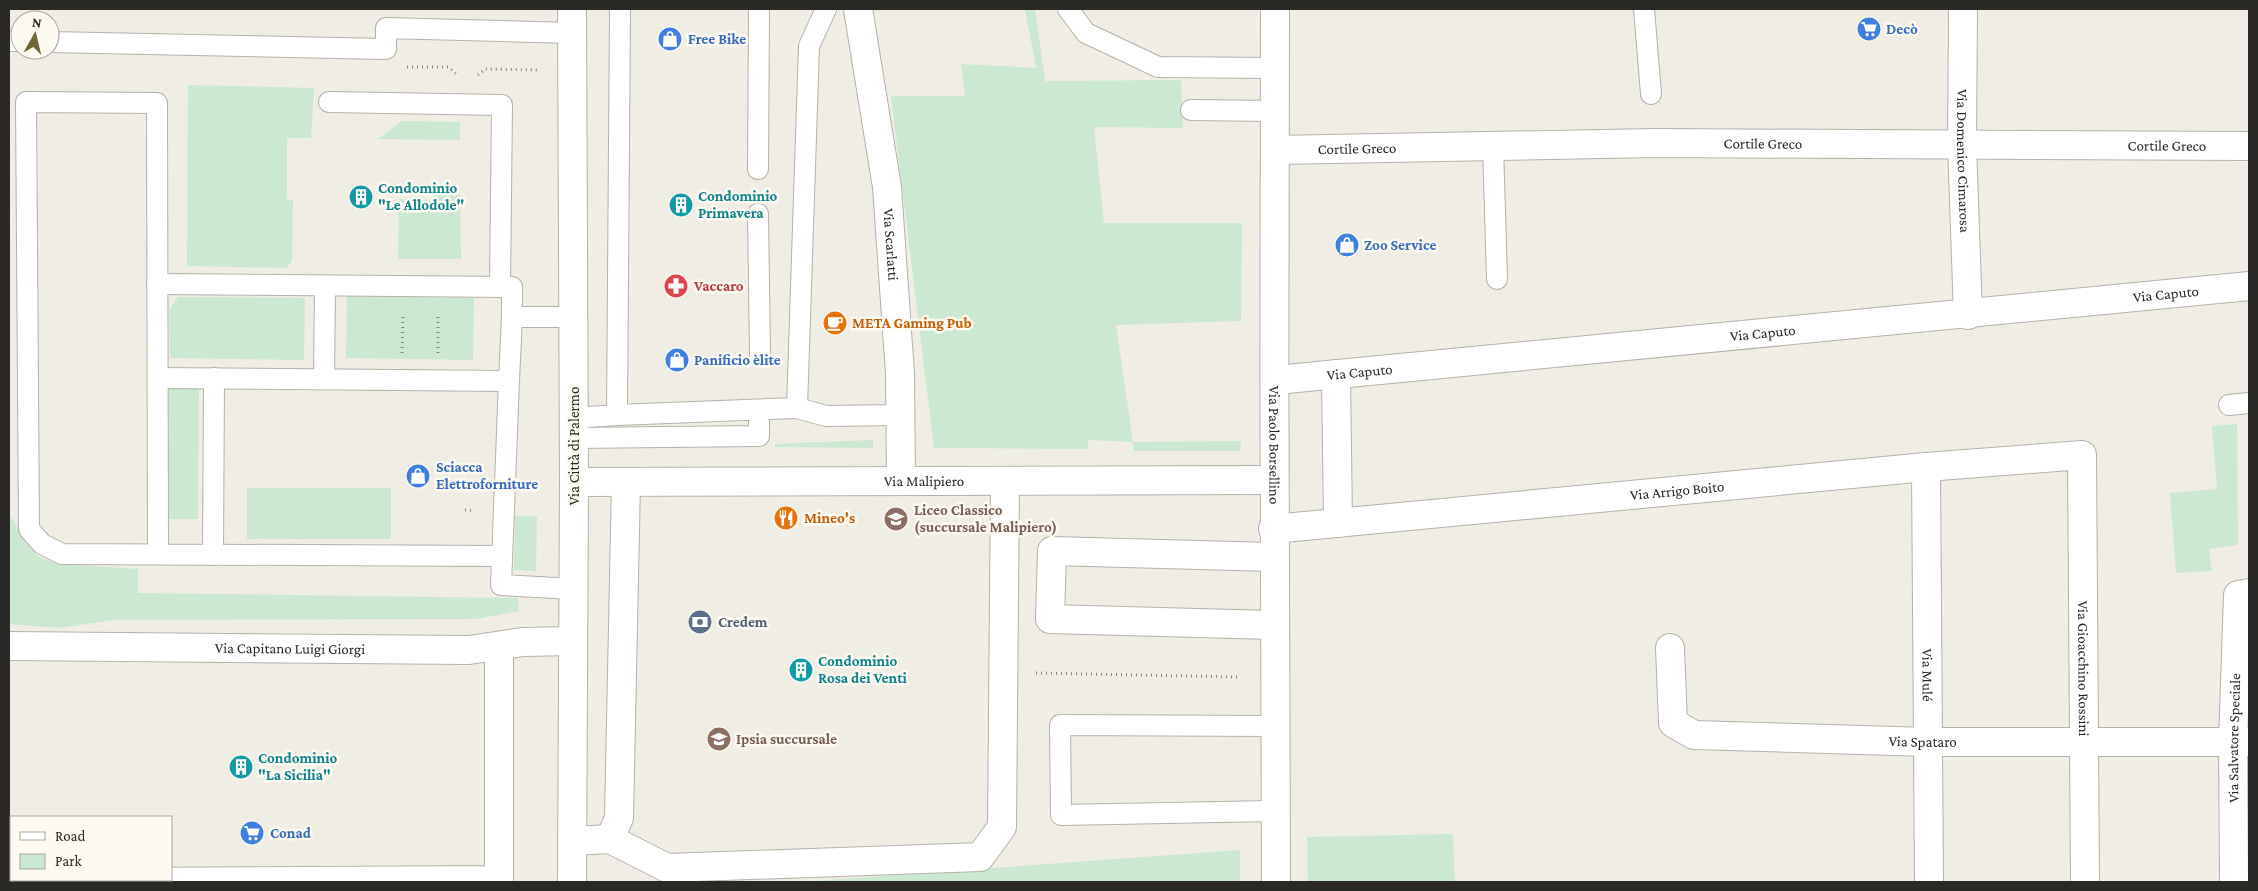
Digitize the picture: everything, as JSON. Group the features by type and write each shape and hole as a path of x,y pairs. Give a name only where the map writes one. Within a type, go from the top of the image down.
{"street":[{"name":"Via Scarlatti","path":"858,9 887,187 900,374 901,481"},
{"name":"Via Paolo Borsellino","path":"1275,9 1276,380 1273,529 1276,882"},
{"name":"Via Domenico Cimarosa","path":"1962,9 1962,144 1968,315"},
{"name":"Via Città di Palermo","path":"572,882 574,482 573,21"},
{"name":"Cortile Greco","path":"1275,150 1493,145 1962,144 2249,146"},
{"name":"Via Caputo","path":"1276,380 1968,315 2249,286"},
{"path":"1336,374 1338,522"},
{"name":"Via Arrigo Boito","path":"1273,529 1926,467 2082,455"},
{"name":"Via Gioacchino Rossini","path":"2082,455 2085,882"},
{"name":"Via Mulé","path":"1926,467 1928,882"},
{"name":"Via Malipiero","path":"574,482 1274,480"},
{"path":"572,840 610,839 667,868 980,857 1002,827 1005,481"},
{"path":"610,839 620,818 626,482"},
{"path":"1274,557 1052,551 1050,619 1274,625"},
{"name":"Via Salvatore Speciale","path":"2234,882 2241,742 2244,594"},
{"name":"Via Capitano Luigi Giorgi","path":"9,646 469,650 523,642 572,641"},
{"path":"114,882 500,880 499,646"},
{"name":"Via Spataro","path":"1670,648 1673,723 1694,735 1928,742 2241,742"},
{"path":"9,882 96,882"}],"lane":[{"path":"617,415 620,9"},
{"path":"758,9 758,169"},
{"path":"797,408 809,46 826,9"},
{"path":"1068,9 1086,33 1158,68 1275,68"},
{"path":"1644,9 1651,94"},
{"path":"60,42 386,49 386,28 573,21"},
{"path":"158,554 157,103 26,102 29,529 42,544 62,554 502,556"},
{"path":"329,102 502,105 500,287"},
{"path":"1191,110 1275,111"},
{"path":"1493,145 1497,279"},
{"path":"758,214 760,355"},
{"path":"157,284 512,287 501,585 573,589"},
{"path":"324,380 325,286"},
{"path":"512,317 574,317"},
{"path":"158,378 509,381"},
{"path":"212,555 214,378"},
{"path":"2229,405 2249,403"},
{"path":"574,428 617,415 797,408 826,416 900,415"},
{"path":"574,428 759,436 759,422"},
{"path":"1275,726 1060,725 1060,815 1276,811"}],"path":[{"path":"402,358 403,304"},
{"path":"438,305 438,359"},
{"path":"1003,673 1238,677"}],"green space":[{"path":"1025,9 1035,9 1045,81 1181,80 1183,128 1094,127 1104,223 1242,223 1241,321 1116,325 1133,442 1088,440 1088,449 934,448 891,96 965,96 961,64 1036,68"},
{"path":"188,85 314,88 311,138 287,138 287,199 293,200 292,261 286,268 187,266"},
{"path":"402,121 460,122 460,140 378,139"},
{"path":"436,195 460,195 461,259 398,259 399,199 436,200"},
{"path":"347,296 474,298 473,360 346,358"},
{"path":"178,297 305,298 304,360 170,358 169,310"},
{"path":"167,386 199,387 198,519 166,519"},
{"path":"2237,424 2238,545 2209,549 2212,571 2176,573 2170,493 2217,489 2212,426"},
{"path":"873,440 873,448 775,447 775,444"},
{"path":"1241,441 1240,451 1133,451 1133,442"},
{"path":"247,488 391,488 391,539 247,539"},
{"path":"9,515 37,556 58,564 138,569 138,593 518,598 519,611 477,619 112,620 59,628 9,624"},
{"path":"515,516 537,516 536,571 514,570"},
{"path":"1453,834 1455,882 1308,882 1307,837"},
{"path":"1240,850 1240,882 801,882"}],"place":[{"name":"Decò","path":"1869,29"},
{"name":"Free Bike","path":"670,39"},
{"name":"Condominio \"Le Allodole\"","path":"361,197"},
{"name":"Condominio Primavera","path":"681,205"},
{"name":"Zoo Service","path":"1347,245"},
{"name":"Vaccaro","path":"676,286"},
{"name":"META Gaming Pub","path":"835,323"},
{"name":"Panificio èlite","path":"677,360"},
{"name":"Sciacca Elettroforniture","path":"418,476"},
{"name":"Mineo's","path":"786,518"},
{"name":"Liceo Classico (succursale Malipiero)","path":"896,519"},
{"name":"Credem","path":"700,622"},
{"name":"Condominio Rosa dei Venti","path":"801,670"},
{"name":"Ipsia succursale","path":"719,739"},
{"name":"Condominio \"La Sicilia\"","path":"241,767"},
{"name":"Conad","path":"252,833"}]}
